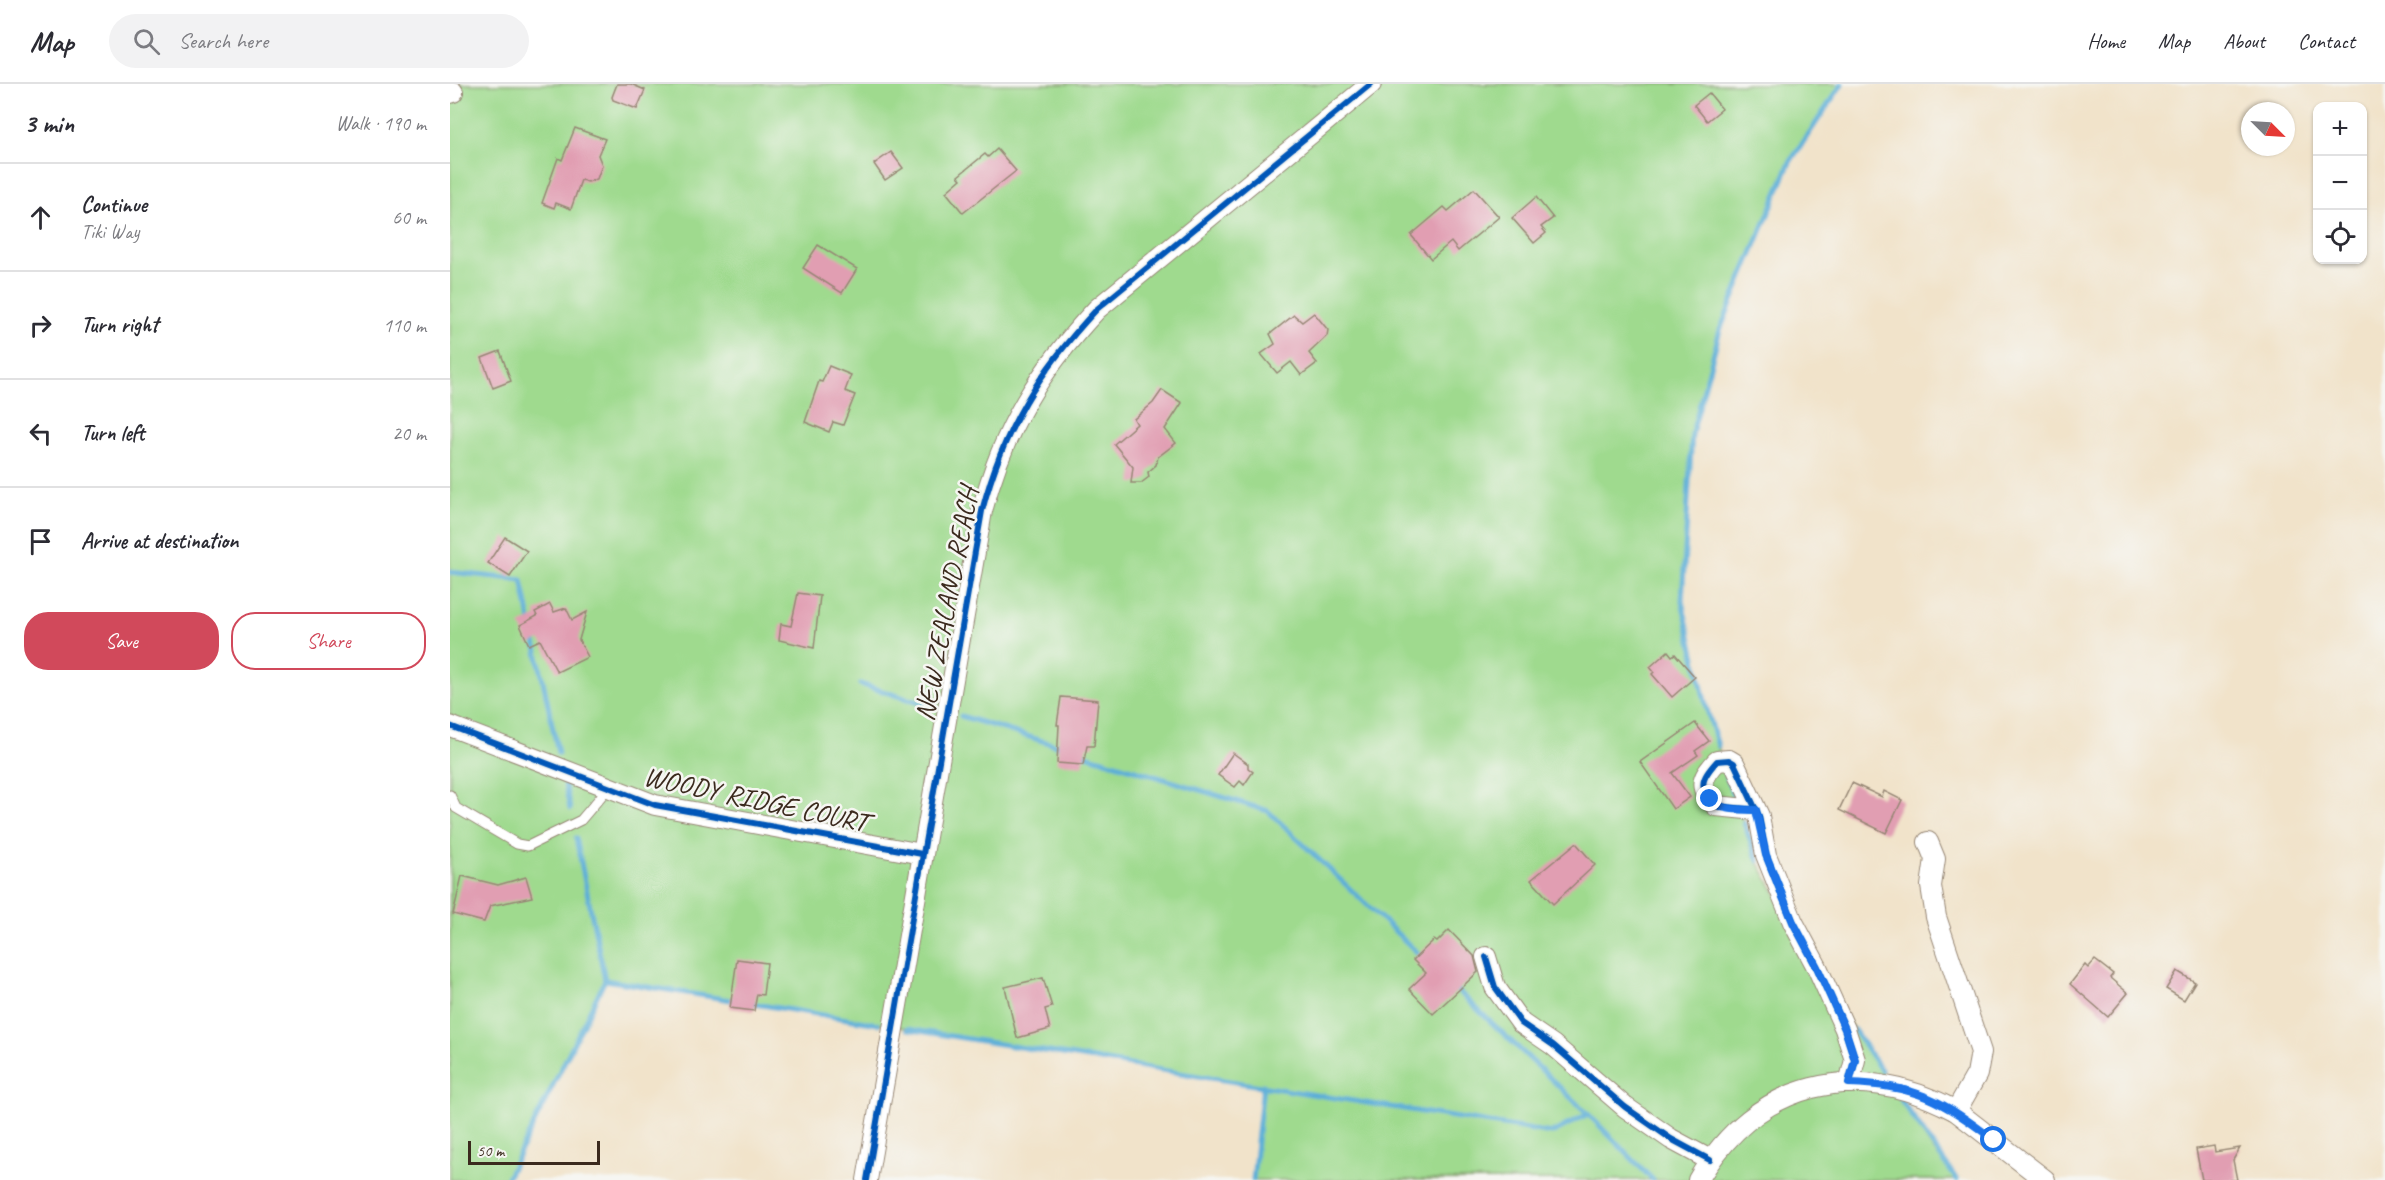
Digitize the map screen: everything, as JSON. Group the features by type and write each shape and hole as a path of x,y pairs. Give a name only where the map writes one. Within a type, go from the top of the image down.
{"street":[{"name":"NEW ZEALAND REACH","path":"867,1180 982,511 1003,445 1034,386 1066,343 1104,303 1371,84"},
{"name":"WOODY RIDGE COURT","path":"450,726 655,805 922,854"},
{"path":"1756,810 1766,855 1793,922 1817,967 1845,1029 1855,1060 1849,1083"},
{"path":"1928,842 1935,859 1931,886 1936,917 1981,1052 1977,1074 1956,1111"},
{"path":"1486,957 1495,987 1521,1023 1553,1045 1625,1107 1671,1139 1710,1160"},
{"path":"1698,1180 1710,1160 1739,1127 1762,1109 1802,1090 1849,1083 1899,1086 1956,1111 2045,1180"}],"lane":[{"path":"450,795 456,808 517,844 528,846 582,820 609,787"},
{"path":"450,816 456,808"}],"green space":[{"path":"450,84 1842,84 1791,161 1720,331 1692,433 1682,601 1706,706 1727,777 1758,862 1850,1024 1934,1151 1957,1180 1253,1180 1263,1085 605,980 506,1179 450,1180"}],"building":[{"path":"617,84 631,84 645,90 637,109 613,100"},
{"path":"1709,93 1722,109 1707,121 1694,105"},
{"path":"575,128 605,139 598,155 602,165 597,179 588,182 581,180 571,209 556,203 554,208 542,203 558,158 562,160"},
{"path":"997,149 1016,171 963,213 946,192 961,179 958,176 985,154 988,157"},
{"path":"891,152 903,168 885,180 874,164"},
{"path":"1474,189 1499,217 1458,251 1451,242 1431,259 1411,235 1444,207 1448,211"},
{"path":"1536,197 1553,218 1541,227 1546,233 1534,243 1512,218"},
{"path":"818,245 857,269 842,293 803,268"},
{"path":"1314,313 1328,330 1327,336 1309,353 1317,363 1301,375 1291,362 1277,373 1261,354 1275,344 1270,334 1294,315 1302,322"},
{"path":"500,351 511,381 493,388 482,358"},
{"path":"829,366 851,375 845,391 855,395 843,425 833,422 829,432 805,422 819,381 822,382"},
{"path":"1162,390 1182,403 1165,429 1176,443 1158,457 1156,465 1148,472 1149,477 1141,483 1131,483 1133,467 1114,444 1137,424 1134,419 1153,403"},
{"path":"505,537 527,551 510,577 488,563"},
{"path":"798,593 820,596 814,648 779,640 781,624 791,626"},
{"path":"550,604 554,612 566,608 572,620 587,612 579,640 588,657 557,672 540,640 529,645 520,625 537,616 535,612"},
{"path":"1668,651 1672,656 1675,654 1695,677 1672,697 1652,674 1654,672 1650,667"},
{"path":"1061,697 1098,700 1094,746 1087,746 1083,765 1057,763 1059,725 1057,725"},
{"path":"1695,723 1709,741 1695,751 1698,755 1672,773 1690,797 1673,809 1640,762"},
{"path":"1233,753 1248,764 1248,768 1253,772 1244,785 1240,781 1235,787 1218,775"},
{"path":"1852,783 1882,797 1884,791 1902,800 1886,833 1839,810"},
{"path":"1576,843 1595,865 1553,904 1531,880"},
{"path":"462,876 498,885 526,877 532,897 490,906 484,922 453,914"},
{"path":"1449,930 1474,956 1478,972 1433,1014 1409,989 1426,973 1413,960 1434,940 1437,942"},
{"path":"737,959 767,963 763,995 757,994 754,1011 730,1008"},
{"path":"2095,960 2113,974 2110,978 2128,993 2108,1017 2070,984 2085,965 2088,968"},
{"path":"2177,971 2195,982 2184,1000 2166,989"},
{"path":"1043,978 1052,1007 1045,1009 1050,1029 1017,1038 1005,987"},
{"path":"2214,1146 2215,1152 2240,1148 2233,1160 2237,1180 2202,1180 2196,1149"}],"waterway":[{"path":"1718,746 1706,706 1682,601 1692,433 1720,330 1790,162 1842,84"},
{"path":"450,572 522,580 531,625"},
{"path":"534,637 558,753"},
{"path":"860,684 933,707"},
{"path":"961,716 1062,747"},
{"path":"1080,753 1268,811 1423,958"},
{"path":"1726,774 1733,795"},
{"path":"565,785 570,809"},
{"path":"1744,823 1758,861"},
{"path":"506,1180 605,980 576,838"},
{"path":"605,980 737,1001"},
{"path":"1454,987 1588,1114 1653,1180"},
{"path":"749,1003 878,1024"},
{"path":"907,1029 1552,1133 1588,1114"},
{"path":"1854,1030 1881,1070"},
{"path":"1253,1180 1263,1085"},
{"path":"1901,1100 1957,1180"}],"cycle path":[{"path":"867,1180 982,511 1012,427 1058,355 1097,309 1371,84"},
{"path":"450,726 655,805 922,854"},
{"path":"1756,810 1716,806 1706,794 1704,779 1717,761 1729,760 1734,763 1759,816 1766,855 1793,922 1817,967 1845,1029 1855,1060 1849,1083"},
{"path":"1486,957 1495,987 1521,1023 1553,1045 1625,1107 1671,1139 1710,1160"}],"route":[{"path":"1710,799 1716,806 1728,809 1756,810 1759,816 1766,855 1793,922 1817,967 1845,1029 1855,1060 1849,1083 1884,1084 1913,1090 1956,1111 1994,1140"}]}
